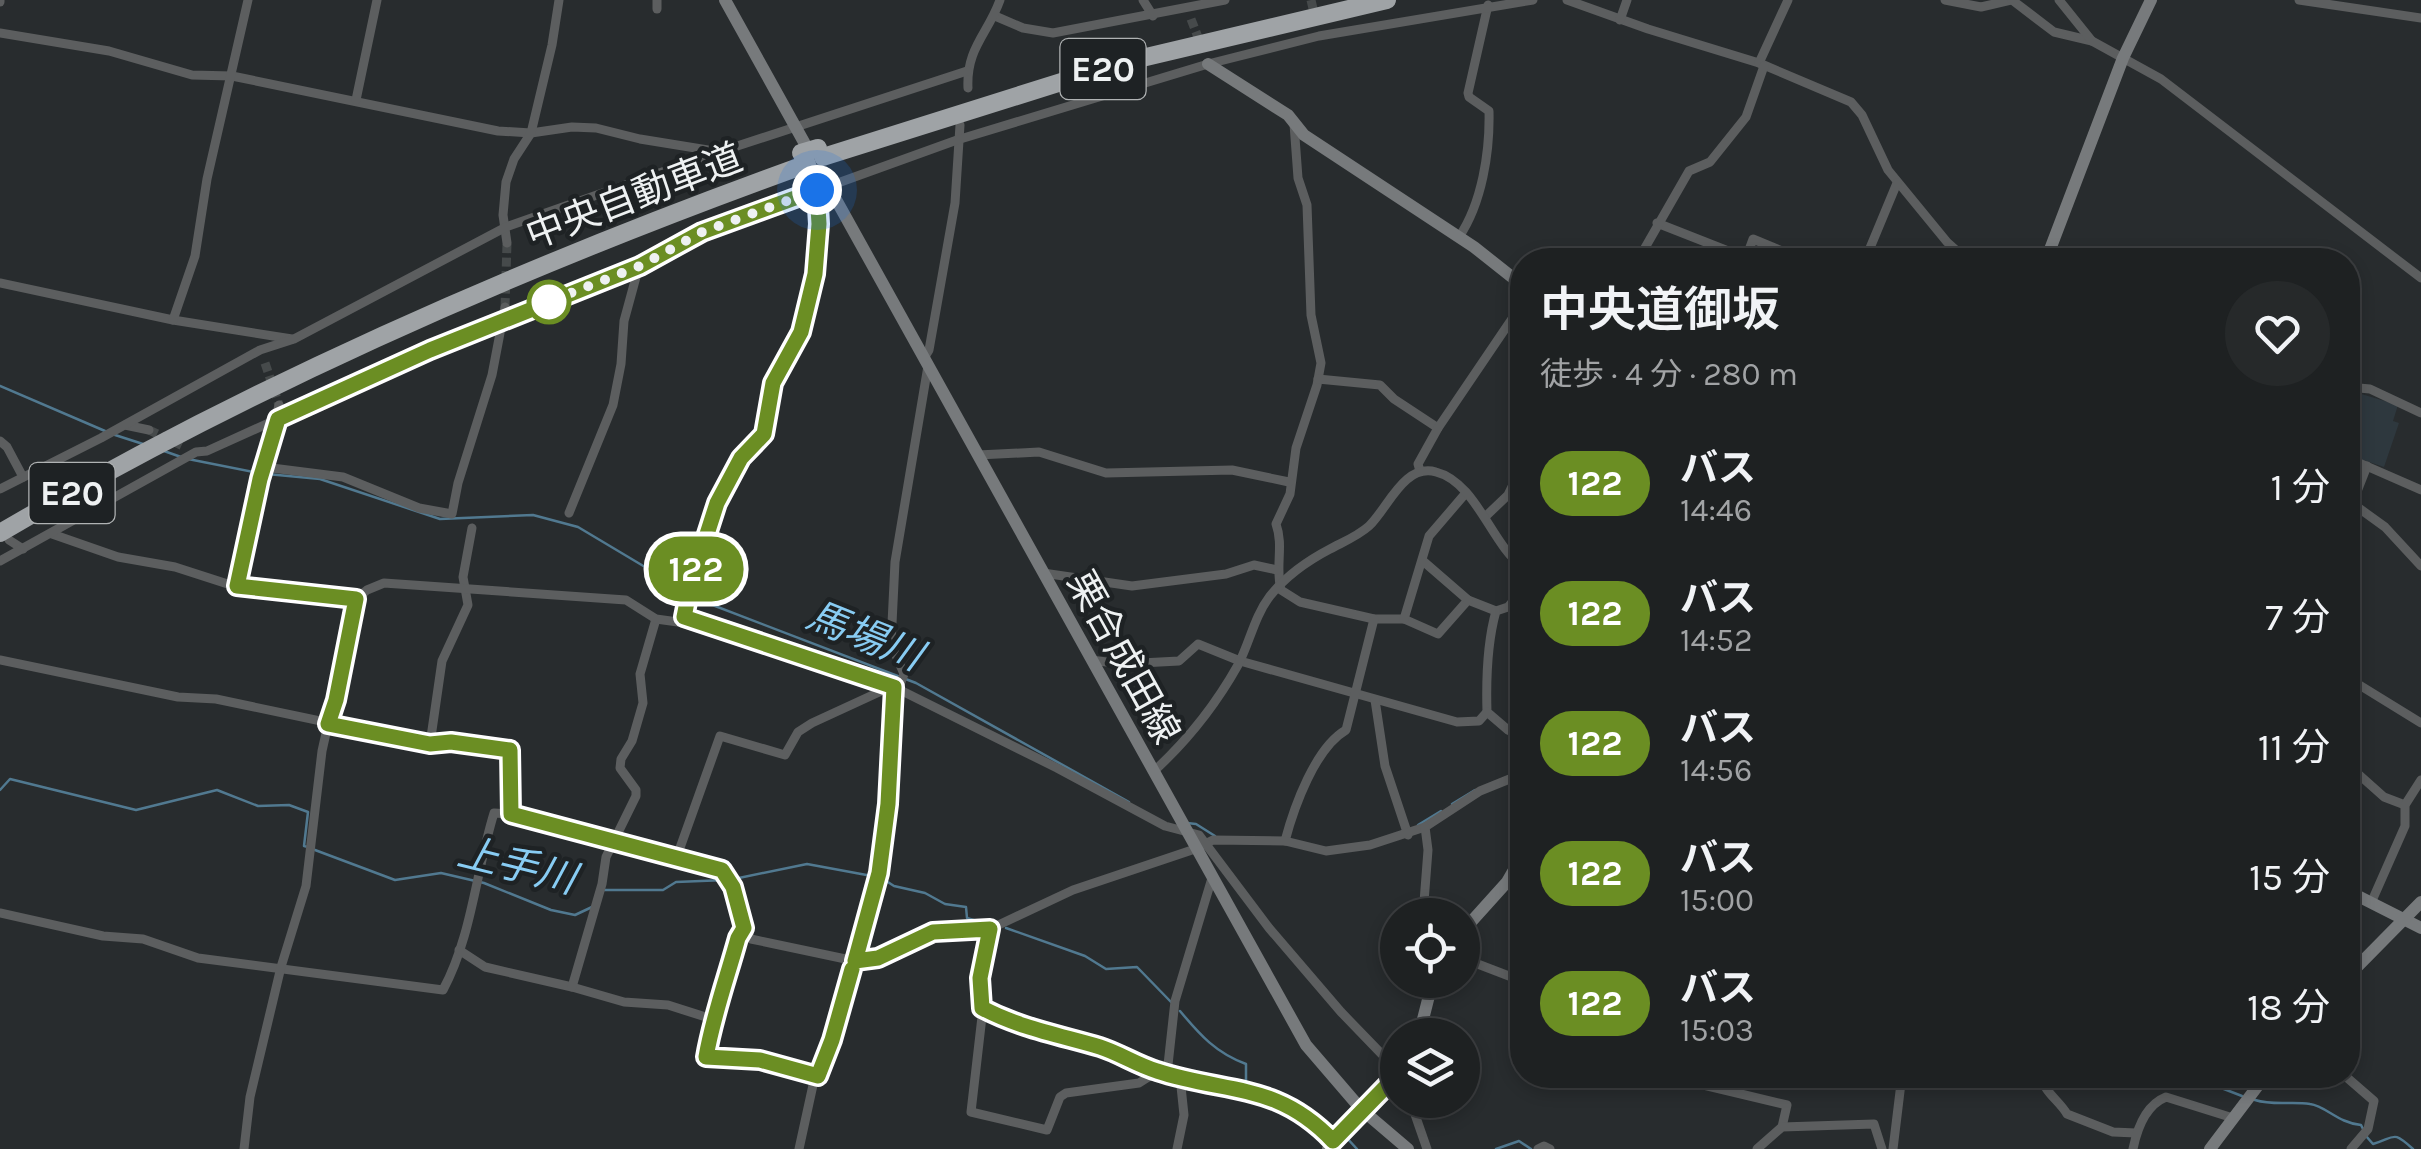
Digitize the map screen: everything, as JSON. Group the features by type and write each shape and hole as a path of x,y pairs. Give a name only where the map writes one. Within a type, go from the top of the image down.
{"highway":[{"name":"中央自動車道","path":"0,519 154,443 492,288 917,113 1122,51 1333,0"},
{"name":"中央自動車道","path":"812,156 1125,62 1387,0"},
{"name":"中央自動車道","path":"4,536 154,443"}],"main road":[{"name":"栗合成田線","path":"725,0 812,156 823,189 926,362 1183,827 1200,847 1212,878 1306,1045 1361,1109 1408,1149"},
{"path":"2051,248 2123,58 2151,0"},
{"path":"1206,58 1288,115 1320,146 1510,275"},
{"path":"1480,910 1510,874"},
{"path":"2360,897 2421,928"},
{"path":"2360,964 2421,902"},
{"path":"2210,1149 2256,1088"},
{"path":"1330,1145 1380,1090"}],"street":[{"path":"173,320 195,256 207,179 248,0"},
{"path":"356,100 377,0"},
{"path":"506,243 506,182 514,159 531,133 558,0"},
{"path":"968,88 967,71 977,42 996,16 1000,0"},
{"path":"1143,0 1153,16"},
{"path":"996,16 1023,28 1053,33 1153,16 1189,14 1225,0"},
{"path":"1451,0 1453,12"},
{"path":"0,561 190,456 500,321 640,266 702,232 957,140 1206,58 1318,31 1534,0"},
{"path":"1567,0 1762,64 1851,102 1862,115 1897,183 1953,248"},
{"path":"1620,20 1627,0"},
{"path":"1644,248 1689,171 1710,162 1746,117 1788,0"},
{"path":"1945,0 1981,7 2012,0 2054,32 2092,41 2161,79 2421,278"},
{"path":"2059,0 2092,41"},
{"path":"2299,0 2421,18"},
{"path":"1459,237 1475,205 1489,134 1489,111 1469,97 1468,92 1488,5"},
{"path":"0,33 109,51 192,75 232,76 451,122 531,133 596,128 719,152"},
{"path":"0,489 260,350 294,339 506,227 967,71"},
{"path":"1294,124 1298,178 1307,205 1312,315 1321,363 1296,448 1290,494 1276,524 1282,539 1276,570 1280,590 1300,602 1374,619 1404,619 1438,634 1468,600"},
{"path":"799,1149 878,877 899,681 890,644 895,562 955,202 960,125"},
{"path":"1870,248 1897,183"},
{"path":"244,1149 250,1097 281,968 306,886 328,724 356,599 384,584 626,600 656,618 678,622 684,617 717,503 741,458 764,434 773,383 801,332 815,274 823,189"},
{"path":"1657,222 1721,248"},
{"path":"1750,248 1753,239 1775,248"},
{"path":"568,513 612,405 621,364 624,321 640,266"},
{"path":"0,282 173,320 294,339"},
{"path":"263,471 343,477 418,508 452,514 458,482 492,375 505,308"},
{"path":"1420,471 1418,464 1438,428 1510,322"},
{"path":"260,350 266,363"},
{"path":"1318,379 1380,385 1394,400 1438,428"},
{"path":"2360,388 2421,413"},
{"path":"237,586 279,405"},
{"path":"119,427 190,456"},
{"path":"0,441 7,446 23,477"},
{"path":"978,455 1039,452 1106,473 1232,470 1289,482"},
{"path":"2360,463 2421,490"},
{"path":"2360,482 2366,466"},
{"path":"1153,772 1186,741 1240,661 1248,634 1268,598 1332,547 1369,526 1404,483 1420,471 1445,475 1486,516 1510,555"},
{"path":"1486,516 1510,490"},
{"path":"1404,619 1433,529 1465,494"},
{"path":"2360,509 2385,528 2421,566"},
{"path":"430,744 442,661 468,605 463,590 472,528"},
{"path":"52,534 118,557 175,567 237,586 356,599"},
{"path":"4,536 24,549"},
{"path":"1423,561 1468,600 1496,611 1510,605"},
{"path":"1043,573 1132,586 1226,574 1254,565 1276,570"},
{"path":"1091,660 1122,664 1179,661 1190,647 1198,644 1240,661 1375,700 1456,722 1479,722 1487,712 1491,630 1496,611"},
{"path":"684,617 899,681 1165,826 1183,827"},
{"path":"572,986 612,840 636,796 620,768 621,759 632,741 643,703 640,674 656,618"},
{"path":"1286,838 1294,810 1330,739 1346,730 1374,619"},
{"path":"0,660 178,697 216,699 430,744 451,742 510,750 511,814"},
{"path":"676,859 720,736 785,755 798,732 899,681"},
{"path":"2360,685 2421,723"},
{"path":"1375,700 1385,766 1407,831"},
{"path":"1487,712 1510,731"},
{"path":"2360,775 2384,797 2405,806"},
{"path":"0,913 102,936 144,939 198,958 443,990 458,950 494,813 511,814 722,870 731,882 751,939 855,961 878,958 933,932 990,929 1073,890 1214,840 1286,838 1326,851 1425,828 1480,791 1510,779"},
{"path":"2370,902 2405,826 2405,806 2421,780"},
{"path":"1424,898 1428,850 1425,828"},
{"path":"1200,847 1380,1053"},
{"path":"1162,1072 1175,1001 1212,878"},
{"path":"744,928 720,1006 712,1019 706,1057 760,1060 818,1076"},
{"path":"990,929 980,978 982,1008 971,1112 1047,1130 1060,1097 1066,1093 1139,1083 1162,1072"},
{"path":"458,950 486,967 624,1002 668,1005 712,1019"},
{"path":"1480,965 1510,976"},
{"path":"982,1008 1020,1027 1101,1048 1162,1072 1256,1092 1291,1106 1310,1119 1330,1145"},
{"path":"1178,1149 1184,1115 1180,1077"},
{"path":"1712,1088 1787,1105 1782,1127 1758,1149"},
{"path":"1894,1149 1901,1088"},
{"path":"2045,1088 2059,1099 2067,1114 2113,1132 2136,1132"},
{"path":"2352,1149 2365,1132 2374,1101 2359,1088"},
{"path":"2133,1149 2136,1132 2154,1102 2166,1097 2233,1118"},
{"path":"1416,1118 1427,1149"},
{"path":"1782,1127 1874,1124 1882,1149"},
{"path":"1538,1149 1550,1149"}],"shaded area":[{"path":"2360,394 2398,405 2393,421 2399,423 2384,467 2360,459"}],"waterway":[{"name":"馬場川","path":"0,386 105,431"},
{"name":"馬場川","path":"112,434 143,444"},
{"name":"馬場川","path":"164,451 181,457"},
{"name":"馬場川","path":"188,459 259,473"},
{"name":"馬場川","path":"267,474 320,479 440,519 533,515 578,527 702,601 916,683 1129,802"},
{"name":"上手川","path":"0,790 10,779 136,810 217,790 258,806 289,805 308,812 304,846 308,847"},
{"name":"馬場川","path":"1452,804 1475,790"},
{"name":"馬場川","path":"1418,825 1441,811"},
{"name":"馬場川","path":"1187,823 1215,836"},
{"name":"上手川","path":"315,850 395,880 441,873 484,883 551,910 575,915 592,907"},
{"name":"上手川","path":"734,879 807,864 872,876"},
{"name":"上手川","path":"880,877 945,904 966,907 967,918 986,924"},
{"name":"上手川","path":"602,890 663,890 676,882 726,880"},
{"name":"上手川","path":"1006,928 1085,956 1106,969 1137,967 1171,1002"},
{"name":"上手川","path":"1180,1011 1209,1042 1246,1064 1246,1082 1281,1098"},
{"name":"馬場川","path":"2221,1088 2242,1096"},
{"name":"馬場川","path":"2255,1100 2316,1105 2363,1129"},
{"name":"上手川","path":"1302,1109 1333,1132"},
{"name":"馬場川","path":"2366,1136 2373,1144 2397,1137 2413,1149"},
{"name":"上手川","path":"1346,1137 1357,1149"},
{"name":"上手川","path":"1496,1149 1519,1141 1531,1149"}],"tunnel":[{"path":"1311,0 1317,26"},
{"path":"1191,19 1201,45"},
{"path":"505,307 507,243"},
{"path":"265,363 279,405"},
{"path":"149,430 183,446"}],"bus line":[{"name":"122","path":"852,969 818,1076 760,1060 706,1057 712,1019 720,1006 744,928 733,887 722,870 511,814 510,750 451,742 430,744 328,724 356,599 237,586 260,479 278,419 430,350 640,266 702,232 817,190 815,274 801,332 773,383 764,434 741,458 717,503 684,617 894,687 888,804 879,873 855,961 878,958 933,932 990,929 980,978 982,1008 1020,1027 1101,1048 1158,1072 1256,1092 1291,1106 1333,1141 1380,1091"}],"route":[{"path":"549,302 535,307 640,266 702,232 817,190"}]}
